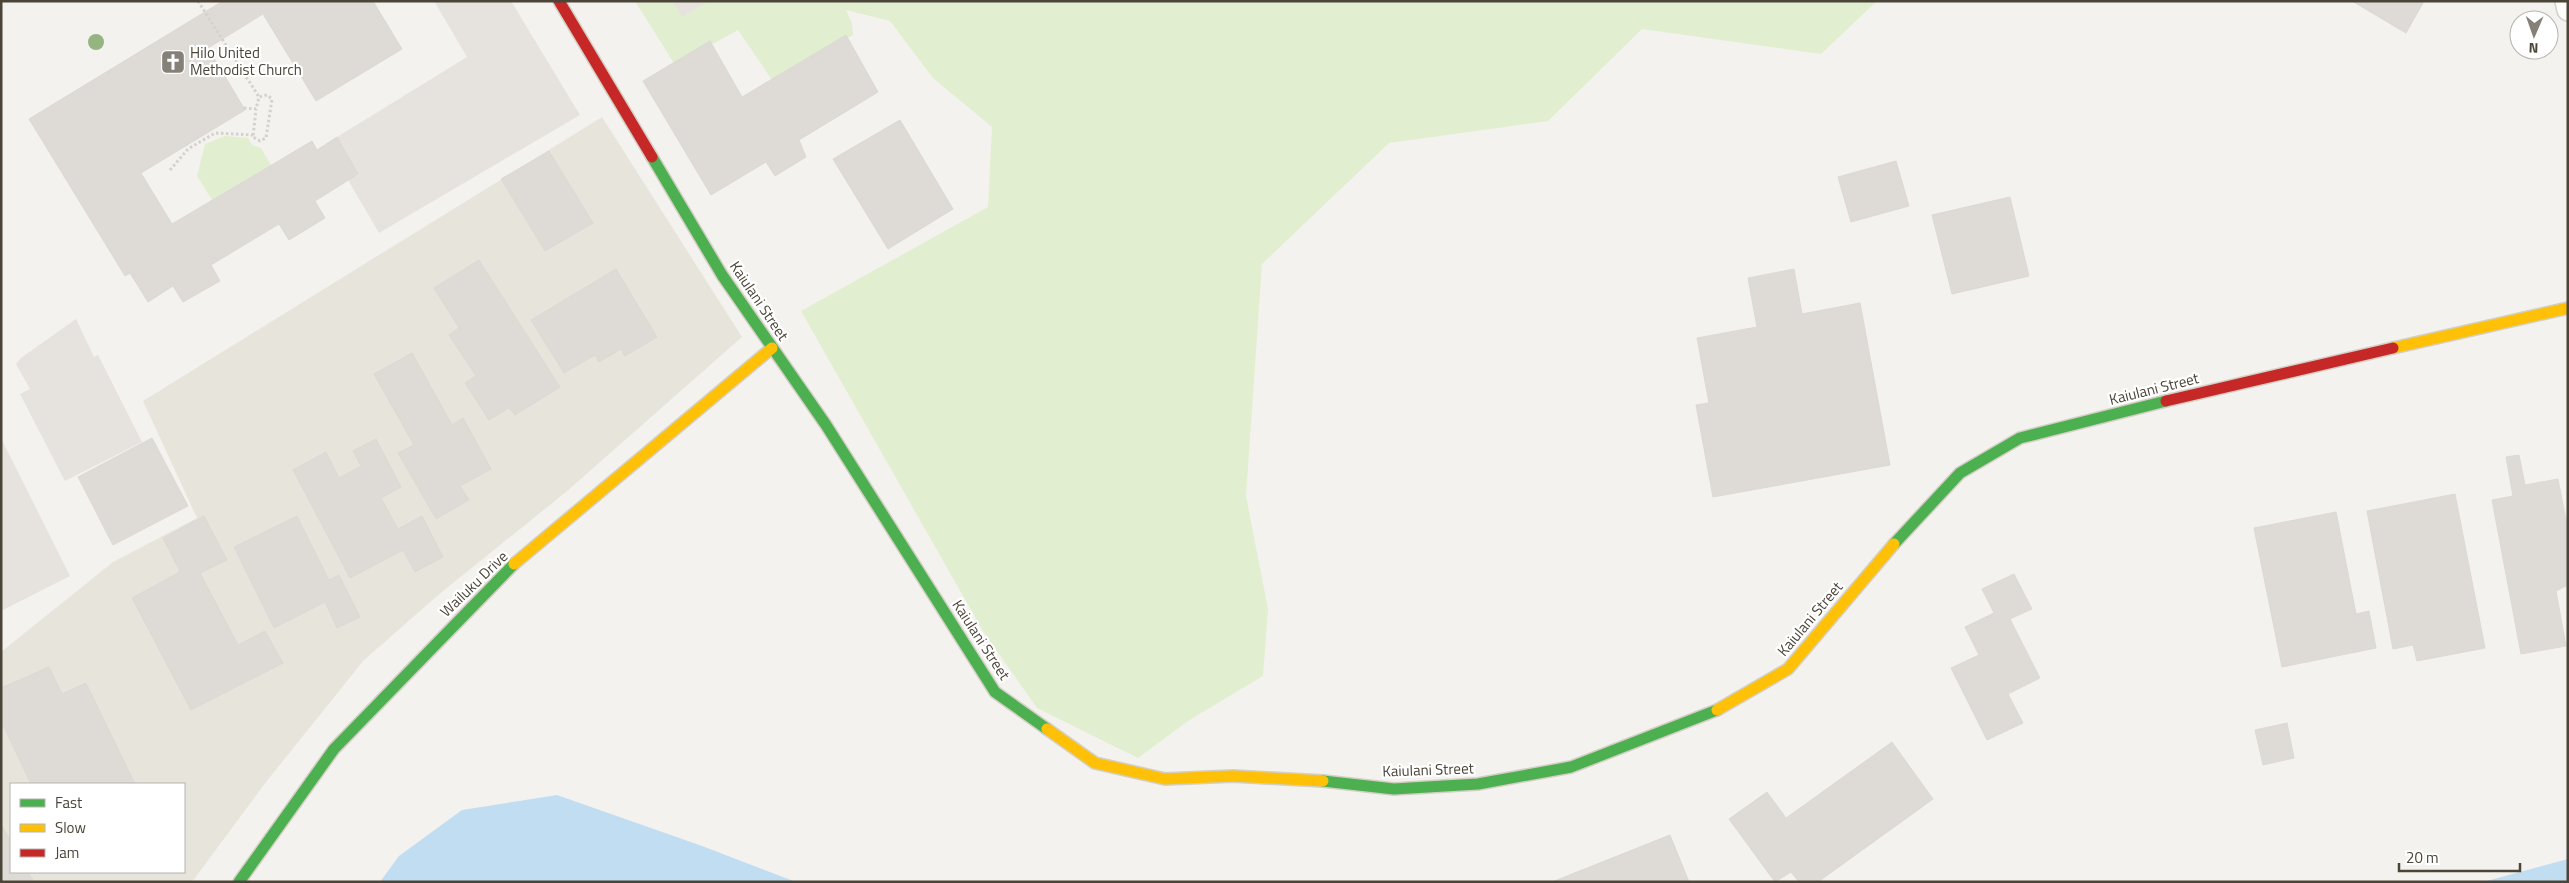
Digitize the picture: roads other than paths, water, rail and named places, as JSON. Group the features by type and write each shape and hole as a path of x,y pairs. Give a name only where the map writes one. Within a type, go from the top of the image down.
{"street":[{"name":"Kaiulani Street","path":"559,1 722,275 826,425 995,692 1095,763 1164,779 1242,776 1394,789 1478,784 1571,767 1720,709 1788,669 1870,570 1960,473 2020,438 2134,408 2568,308"},
{"name":"Wailuku Drive","path":"239,882 334,749 500,578 772,348"}],"lane":[{"path":"2566,1 2568,10"}],"water":[{"path":"557,795 702,846 796,882 380,882 399,856 462,810"},
{"path":"2568,859 2568,882 2483,882"}],"place":[{"name":"Hilo United Methodist Church","path":"173,62"}]}
